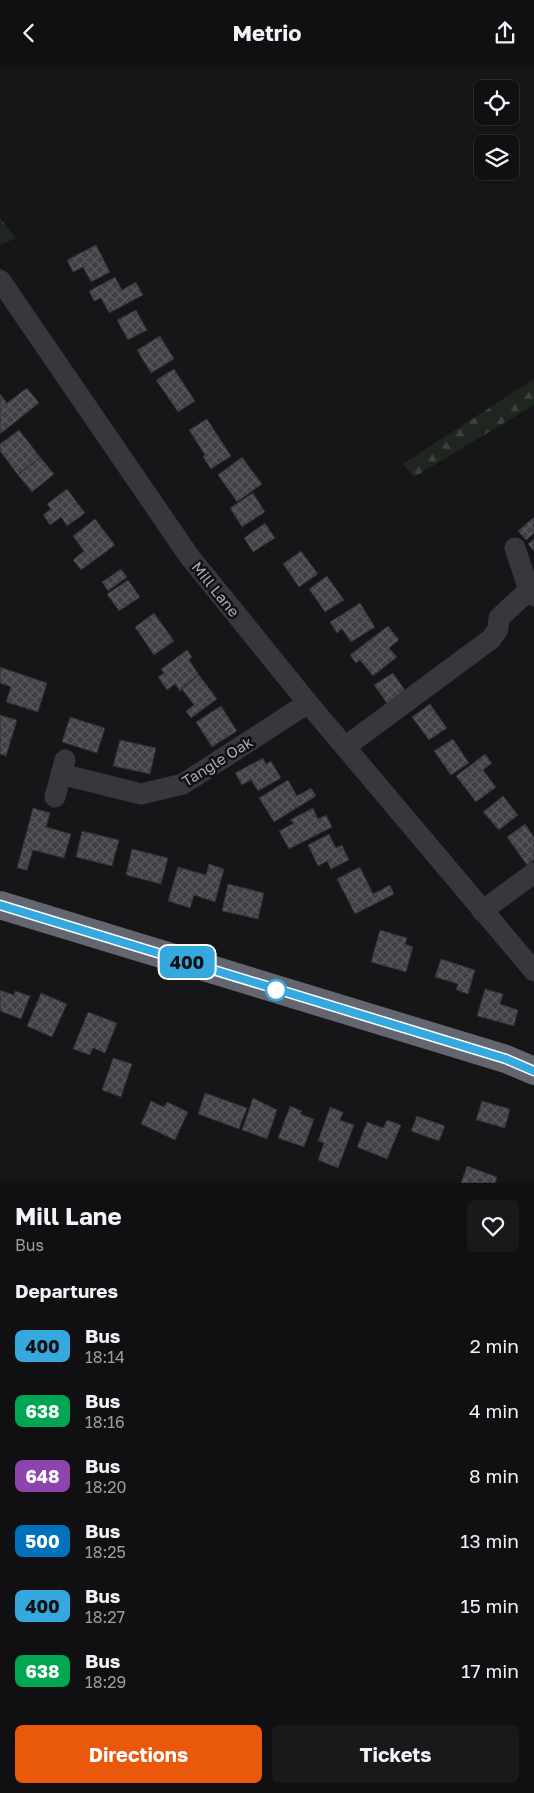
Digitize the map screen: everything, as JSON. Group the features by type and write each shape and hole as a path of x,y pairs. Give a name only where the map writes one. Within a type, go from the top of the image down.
{"highway":[{"path":"1,910 506,1059 534,1071"}],"street":[{"name":"Mill Lane","path":"0,280 189,556 308,703 534,971"},
{"path":"345,747 491,639 498,629 499,618 531,593 515,548"},
{"name":"Tangle Oak","path":"55,797 63,767 141,794 183,784 308,703"},
{"path":"482,911 534,873"}],"green space":[{"path":"0,218 16,238 0,245"},
{"path":"534,379 534,405 414,477 403,464"}],"building":[{"path":"96,245 110,272 91,282 83,267 73,272 67,260"},
{"path":"115,277 122,290 136,282 143,295 109,313 101,298 94,301 89,291"},
{"path":"136,310 147,330 128,340 117,320"},
{"path":"160,336 174,359 151,373 137,350"},
{"path":"174,369 195,401 178,412 156,380"},
{"path":"27,388 39,403 0,434 0,394 7,403"},
{"path":"207,419 231,456 211,469 203,457 205,455 189,430"},
{"path":"19,430 40,457 18,475 0,451 0,444"},
{"path":"40,457 54,474 32,492 18,475"},
{"path":"242,457 262,484 237,502 218,475"},
{"path":"67,489 85,513 67,526 61,517 50,525 43,515 51,509 47,504"},
{"path":"253,493 265,512 242,527 230,508"},
{"path":"534,517 534,533 526,540 518,531"},
{"path":"95,519 115,545 81,570 73,560 84,551 73,536"},
{"path":"265,523 275,538 253,552 244,538"},
{"path":"534,539 534,551 528,544"},
{"path":"301,551 318,574 299,587 283,564"},
{"path":"121,569 127,577 108,591 102,582"},
{"path":"327,576 344,600 325,612 309,589"},
{"path":"128,580 140,597 119,611 107,594"},
{"path":"360,603 375,627 351,642 342,629 337,633 330,622"},
{"path":"154,613 174,641 154,655 135,627"},
{"path":"388,626 399,640 389,648 397,657 373,676 360,660 356,663 350,655"},
{"path":"187,650 192,657 189,660 199,675 180,691 175,684 167,690 158,677 164,673 161,669"},
{"path":"0,667 47,683 38,712 6,702 11,687 0,683"},
{"path":"393,673 409,696 391,709 374,685"},
{"path":"199,675 217,699 191,718 186,711 194,705 181,688"},
{"path":"430,704 447,728 429,740 412,717"},
{"path":"221,706 237,731 212,747 196,722"},
{"path":"0,715 17,720 6,756 0,754"},
{"path":"70,717 105,728 97,753 62,742"},
{"path":"453,739 469,763 451,775 434,751"},
{"path":"120,740 156,748 150,774 113,766"},
{"path":"485,754 492,763 483,770 496,787 476,802 456,776"},
{"path":"263,758 266,764 271,761 281,778 258,791 251,780 242,785 235,773"},
{"path":"288,780 297,796 311,788 316,796 274,822 259,798"},
{"path":"503,796 518,815 499,830 483,812"},
{"path":"33,808 50,813 46,827 71,834 64,858 33,850 27,870 17,868"},
{"path":"313,808 318,819 326,815 332,827 289,849 279,831 294,823 290,820"},
{"path":"525,824 534,837 534,860 527,865 507,837"},
{"path":"82,831 119,840 112,866 76,857"},
{"path":"329,834 336,848 342,845 349,860 331,869 327,861 318,866 308,845"},
{"path":"132,849 168,858 161,884 126,875"},
{"path":"209,864 224,869 215,902 194,895 190,908 168,901 178,867 206,875"},
{"path":"360,867 373,894 390,885 394,894 355,914 337,879"},
{"path":"228,884 264,893 258,919 222,911"},
{"path":"380,930 407,938 405,944 413,947 406,972 371,962"},
{"path":"441,959 475,970 468,994 456,990 458,984 435,977"},
{"path":"485,989 503,994 500,1004 518,1010 514,1026 477,1016"},
{"path":"0,990 14,995 15,991 30,996 21,1019 0,1011"},
{"path":"41,993 67,1004 52,1037 27,1026"},
{"path":"88,1012 117,1023 105,1053 93,1048 90,1055 73,1049"},
{"path":"113,1058 132,1064 121,1097 102,1090"},
{"path":"205,1093 247,1108 239,1129 198,1114"},
{"path":"253,1098 277,1110 267,1139 242,1130"},
{"path":"151,1101 164,1107 167,1102 188,1112 175,1140 141,1124"},
{"path":"482,1101 510,1109 505,1128 476,1120"},
{"path":"290,1106 302,1111 300,1114 314,1119 304,1147 278,1138"},
{"path":"330,1107 343,1112 340,1120 354,1125 338,1168 318,1160 324,1143 318,1141"},
{"path":"417,1116 445,1126 439,1141 411,1131"},
{"path":"387,1120 401,1125 387,1159 357,1147 367,1122 383,1128"},
{"path":"467,1166 497,1177 495,1183 461,1183"}],"bus line":[{"name":"400","path":"0,905 506,1059 534,1071"}]}
